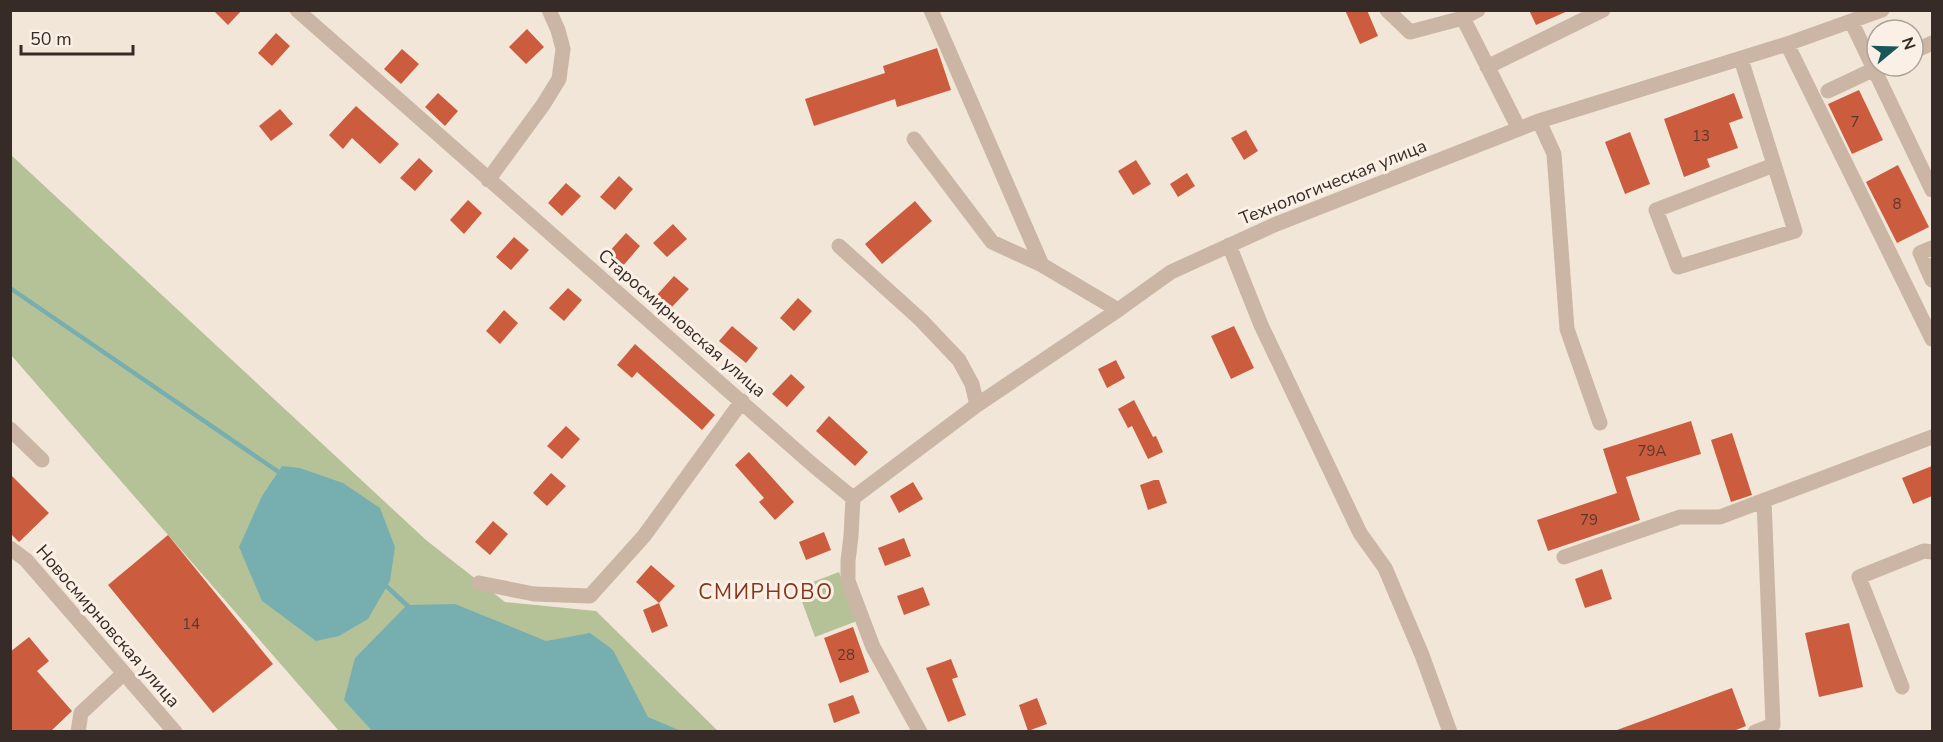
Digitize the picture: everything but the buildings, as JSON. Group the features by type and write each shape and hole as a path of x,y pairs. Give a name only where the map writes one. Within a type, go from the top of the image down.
{"street":[{"name":"Старосмирновская улица","path":"297,10 853,498"},
{"path":"488,180 543,105 559,79 563,49 549,10"},
{"path":"931,10 1042,265"},
{"path":"1387,10 1410,32 1463,18 1478,10"},
{"path":"1487,67 1603,10"},
{"name":"Технологическая улица","path":"853,498 977,405 1171,272 1274,225 1539,121 1787,44 1882,10"},
{"path":"1463,18 1518,129"},
{"path":"1851,21 1865,46"},
{"path":"1787,44 1932,339"},
{"path":"1740,58 1795,231 1678,267 1656,210 1774,165"},
{"path":"1828,91 1865,74"},
{"path":"1882,78 1932,190"},
{"path":"1539,121 1554,154 1567,329 1600,423"},
{"path":"914,139 992,242 1042,265 1118,310"},
{"path":"1229,245 1261,325 1360,533 1385,568 1422,655 1450,732"},
{"path":"839,246 921,320 959,360 972,384 977,405"},
{"path":"1932,248 1920,253 1932,280"},
{"path":"479,583 534,594 590,596 644,536 742,401"},
{"path":"10,429 42,460"},
{"path":"1564,557 1680,517 1720,517 1932,436"},
{"path":"853,498 848,581 873,647 920,732"},
{"path":"1755,732 1773,725 1764,500"},
{"name":"Новосмирновская улица","path":"10,548 26,560 175,732"},
{"path":"1902,687 1859,577 1924,551 1932,552"},
{"path":"78,732 81,713 123,674"}],"green space":[{"path":"10,154 426,540 505,602 596,611 718,731 339,731 11,355"},
{"path":"839,572 857,621 815,637 797,588"}],"water":[{"path":"282,466 300,468 343,483 380,508 395,547 390,581 368,619 339,636 316,641 262,601 239,547 262,496"},
{"path":"455,604 546,641 590,633 613,650 648,717 681,731 372,731 344,700 355,658 407,605"}],"waterway":[{"path":"10,288 283,475"},
{"path":"384,584 411,609"}],"district":[{"name":"СМИРНОВО","path":"766,592"}]}
